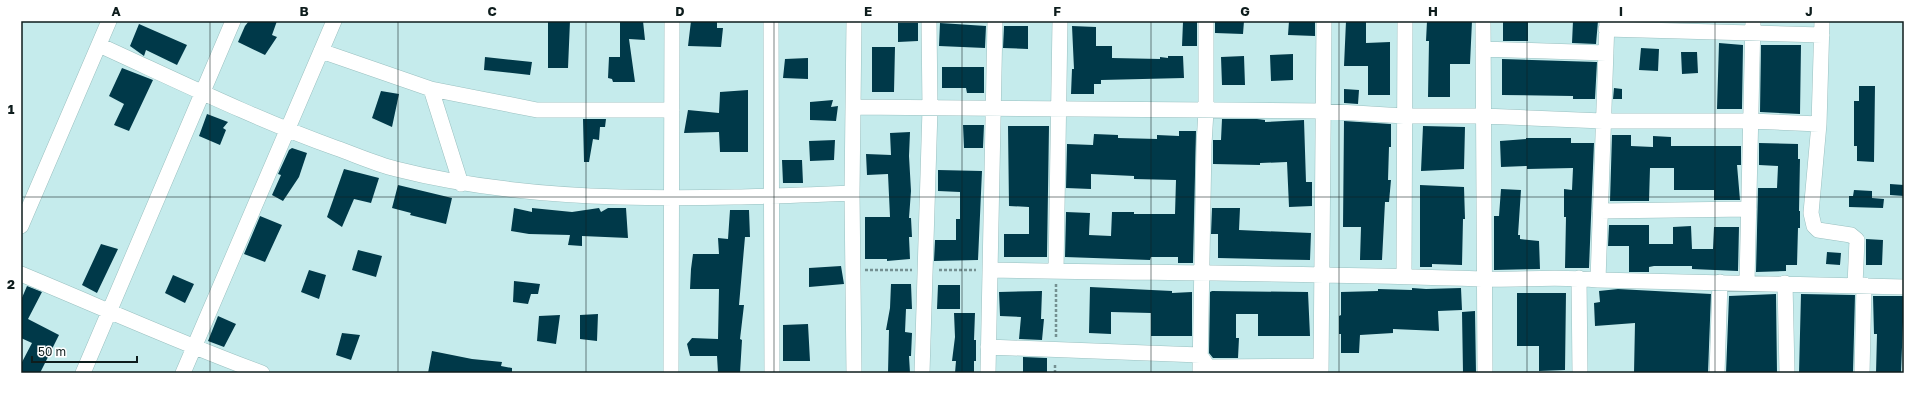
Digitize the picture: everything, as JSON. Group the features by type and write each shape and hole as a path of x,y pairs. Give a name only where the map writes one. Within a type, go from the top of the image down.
{"street":[{"path":"21,226 109,21"},
{"path":"83,373 202,92 234,21"},
{"path":"183,373 334,21"},
{"path":"671,373 672,21"},
{"path":"771,21 770,196 772,373"},
{"path":"854,21 852,193 854,373"},
{"path":"922,373 930,109 928,21"},
{"path":"988,373 995,21"},
{"path":"1056,271 1060,108 1060,21"},
{"path":"1200,373 1204,144 1206,111 1206,21"},
{"path":"1200,355 1208,367 1321,369 1320,274 1324,21"},
{"path":"1404,275 1405,21"},
{"path":"1483,21 1485,373"},
{"path":"1598,280 1606,25 1822,28 1819,124 1811,213 1812,220 1818,230 1851,235 1857,240 1862,373"},
{"path":"1747,282 1753,27"},
{"path":"99,45 288,131 394,169 461,184 553,195 671,197 852,193"},
{"path":"1483,49 1606,53"},
{"path":"321,51 431,89 537,110 672,110"},
{"path":"431,89 461,184"},
{"path":"853,107 930,109 1060,108 1206,111 1322,111 1404,116 1483,116 1603,121 1751,121 1819,124"},
{"path":"1600,212 1749,209"},
{"path":"990,270 1404,275 1484,279 1579,278 1598,280 1747,282 1904,287"},
{"path":"21,274 110,310 194,348 262,373"},
{"path":"1579,278 1580,373"},
{"path":"1717,373 1720,282"},
{"path":"1785,283 1787,373"},
{"path":"988,347 1200,355"}],"path":[{"path":"1055,373 1056,271"}],"building":[{"path":"249,21 277,21 272,35 277,37 265,55 238,42 245,26"},
{"path":"548,21 570,21 568,68 548,68"},
{"path":"620,21 643,21 645,40 629,39 635,82 613,82 612,79 608,78 609,57 620,57"},
{"path":"691,21 717,21 717,28 723,28 721,47 688,46"},
{"path":"1244,21 1243,34 1215,33 1215,22"},
{"path":"1289,21 1315,21 1315,36 1288,35"},
{"path":"1346,21 1366,21 1366,43 1390,42 1390,95 1368,95 1368,66 1344,66"},
{"path":"1427,21 1472,21 1470,64 1450,64 1450,97 1428,97 1429,41 1426,41"},
{"path":"1503,21 1528,21 1528,41 1503,41"},
{"path":"1573,21 1598,21 1596,44 1572,43"},
{"path":"1183,22 1197,22 1197,46 1182,46"},
{"path":"898,23 918,23 918,41 898,42"},
{"path":"940,23 986,26 985,48 939,46"},
{"path":"139,24 187,45 177,65 146,50 144,56 130,46"},
{"path":"1004,26 1028,26 1028,49 1003,48"},
{"path":"1072,26 1096,27 1096,46 1112,46 1112,58 1160,59 1160,57 1168,58 1168,56 1183,56 1184,78 1101,80 1101,84 1094,84 1094,94 1071,94 1072,69 1074,69"},
{"path":"1719,43 1743,45 1742,109 1717,109"},
{"path":"1761,45 1801,45 1800,114 1760,112"},
{"path":"872,47 895,47 894,92 872,92"},
{"path":"1641,48 1659,49 1658,71 1639,70"},
{"path":"1681,52 1697,52 1698,73 1682,74"},
{"path":"1293,54 1293,80 1271,81 1270,55"},
{"path":"1244,56 1245,85 1222,85 1221,57"},
{"path":"485,57 532,62 530,75 484,70"},
{"path":"808,58 808,79 783,78 785,59"},
{"path":"1502,59 1597,62 1595,99 1573,99 1573,96 1502,95"},
{"path":"942,67 984,67 984,93 967,93 966,88 942,88"},
{"path":"122,68 153,80 129,131 114,125 124,104 109,96"},
{"path":"1859,86 1875,86 1874,162 1857,161 1857,146 1854,146 1854,101 1859,101"},
{"path":"1614,88 1622,89 1622,99 1613,99"},
{"path":"1344,89 1359,90 1358,104 1344,103"},
{"path":"748,90 748,152 720,152 719,132 684,133 688,110 719,113 720,92"},
{"path":"381,91 399,94 392,127 372,118"},
{"path":"833,100 831,107 838,106 836,121 810,120 810,102"},
{"path":"207,114 228,122 223,128 226,130 220,145 199,136"},
{"path":"583,119 606,119 605,127 600,127 599,140 593,139 589,162 584,162"},
{"path":"1222,119 1257,119 1265,120 1265,122 1304,120 1306,182 1312,182 1312,206 1289,207 1287,162 1260,163 1260,165 1213,164 1213,140 1221,140"},
{"path":"1344,121 1391,124 1391,147 1389,147 1388,180 1391,180 1389,202 1385,202 1382,260 1360,260 1361,227 1343,227"},
{"path":"963,125 984,125 983,148 964,148"},
{"path":"1008,126 1049,126 1047,257 1004,257 1004,234 1029,234 1029,207 1009,206"},
{"path":"1423,126 1465,127 1464,169 1421,171"},
{"path":"1179,131 1196,131 1193,263 1178,263 1178,257 1151,257 1150,260 1065,257 1066,212 1090,213 1089,235 1111,236 1112,212 1134,212 1134,214 1175,214 1176,180 1134,179 1134,176 1091,174 1091,189 1066,188 1067,144 1093,145 1094,134 1118,135 1118,138 1157,139 1157,135 1179,136"},
{"path":"910,132 909,156 911,191 909,218 911,218 912,237 909,237 910,259 887,261 887,259 865,259 865,217 890,217 888,174 867,175 866,154 891,155 890,133"},
{"path":"1612,135 1631,135 1631,146 1653,147 1653,136 1671,137 1671,146 1741,146 1741,165 1737,165 1740,200 1714,200 1714,190 1674,190 1674,168 1650,168 1649,201 1610,201"},
{"path":"1526,138 1571,138 1571,143 1594,143 1589,268 1565,268 1566,217 1564,217 1564,189 1572,190 1573,168 1527,169 1527,166 1501,167 1500,141"},
{"path":"835,140 834,160 810,161 809,141"},
{"path":"1759,143 1798,144 1798,159 1800,159 1800,228 1798,228 1797,265 1786,265 1786,271 1756,272 1758,188 1777,188 1778,166 1759,165"},
{"path":"292,148 307,153 299,177 283,201 272,195 281,175 278,174 289,150"},
{"path":"782,160 802,160 803,183 783,183"},
{"path":"344,169 379,178 371,203 354,199 342,227 327,217"},
{"path":"938,170 982,171 978,260 934,261 935,240 956,240 956,219 960,219 960,192 938,191"},
{"path":"1890,184 1904,185 1904,196 1890,195"},
{"path":"398,185 452,198 446,224 410,215 411,213 392,208"},
{"path":"1420,185 1464,187 1465,219 1463,219 1462,265 1432,264 1432,267 1420,267"},
{"path":"1501,189 1521,190 1518,235 1520,235 1520,239 1539,241 1540,269 1494,270 1494,216 1499,216"},
{"path":"1854,190 1872,191 1872,198 1884,199 1883,208 1849,207 1849,196 1853,196"},
{"path":"514,208 532,212 532,208 572,212 599,208 601,212 608,208 626,208 628,238 582,236 582,246 568,245 570,235 529,234 511,231"},
{"path":"1212,208 1240,208 1239,230 1311,233 1310,260 1218,258 1218,234 1211,234"},
{"path":"730,210 749,210 750,237 745,237 739,305 744,305 740,339 742,340 740,373 718,373 717,356 690,356 687,344 692,338 718,339 719,289 690,289 691,269 693,254 719,254 718,238 728,239"},
{"path":"260,216 282,225 265,262 244,254"},
{"path":"1609,225 1649,225 1649,244 1673,244 1673,227 1691,226 1692,249 1713,249 1714,227 1739,227 1738,271 1692,269 1692,266 1654,266 1649,267 1649,272 1629,272 1629,246 1608,246"},
{"path":"1866,239 1883,240 1882,265 1866,265"},
{"path":"101,244 118,249 97,293 82,285"},
{"path":"358,250 382,256 376,277 352,270"},
{"path":"1827,252 1841,253 1840,265 1826,264"},
{"path":"841,266 844,284 809,287 809,268"},
{"path":"309,270 326,275 319,299 301,292"},
{"path":"173,275 194,284 185,303 165,293"},
{"path":"514,281 540,284 538,294 531,294 528,304 513,302"},
{"path":"891,284 911,284 912,309 906,309 905,332 912,333 911,356 909,356 910,373 888,373 889,330 886,330 890,308"},
{"path":"938,285 960,285 960,309 937,309"},
{"path":"27,286 42,292 28,319 59,335 40,373 21,373 21,364 32,343 21,338 21,300"},
{"path":"1090,287 1172,291 1172,293 1192,292 1192,336 1151,336 1151,313 1111,312 1111,334 1089,333"},
{"path":"1412,288 1461,288 1462,310 1438,311 1439,331 1393,329 1393,333 1360,335 1359,353 1341,353 1339,316 1341,315 1341,292 1378,291 1378,289 1412,290"},
{"path":"1618,289 1711,294 1708,373 1634,373 1635,323 1595,326 1594,303 1600,302 1599,291"},
{"path":"1042,291 1041,319 1044,319 1042,340 1019,339 1021,317 1000,316 999,292"},
{"path":"1210,292 1308,292 1310,336 1258,336 1258,314 1236,314 1236,338 1239,338 1238,358 1213,358 1209,353"},
{"path":"1517,293 1566,293 1565,370 1539,371 1539,346 1517,346"},
{"path":"1776,294 1777,373 1726,373 1729,296"},
{"path":"1801,294 1855,295 1853,373 1799,373"},
{"path":"1873,296 1904,296 1901,373 1876,373 1877,334 1874,334"},
{"path":"1475,311 1476,373 1463,373 1462,312"},
{"path":"954,313 975,313 974,340 976,340 976,361 974,361 974,373 955,373 956,361 952,361 955,337"},
{"path":"598,314 597,341 580,339 580,315"},
{"path":"560,315 556,344 537,341 539,316"},
{"path":"218,316 236,324 224,347 208,341"},
{"path":"808,324 810,361 783,361 783,325"},
{"path":"342,333 360,335 351,360 336,355"},
{"path":"432,351 472,359 502,362 501,366 512,368 512,373 428,373"},
{"path":"1023,357 1047,358 1047,373 1023,373"}]}
